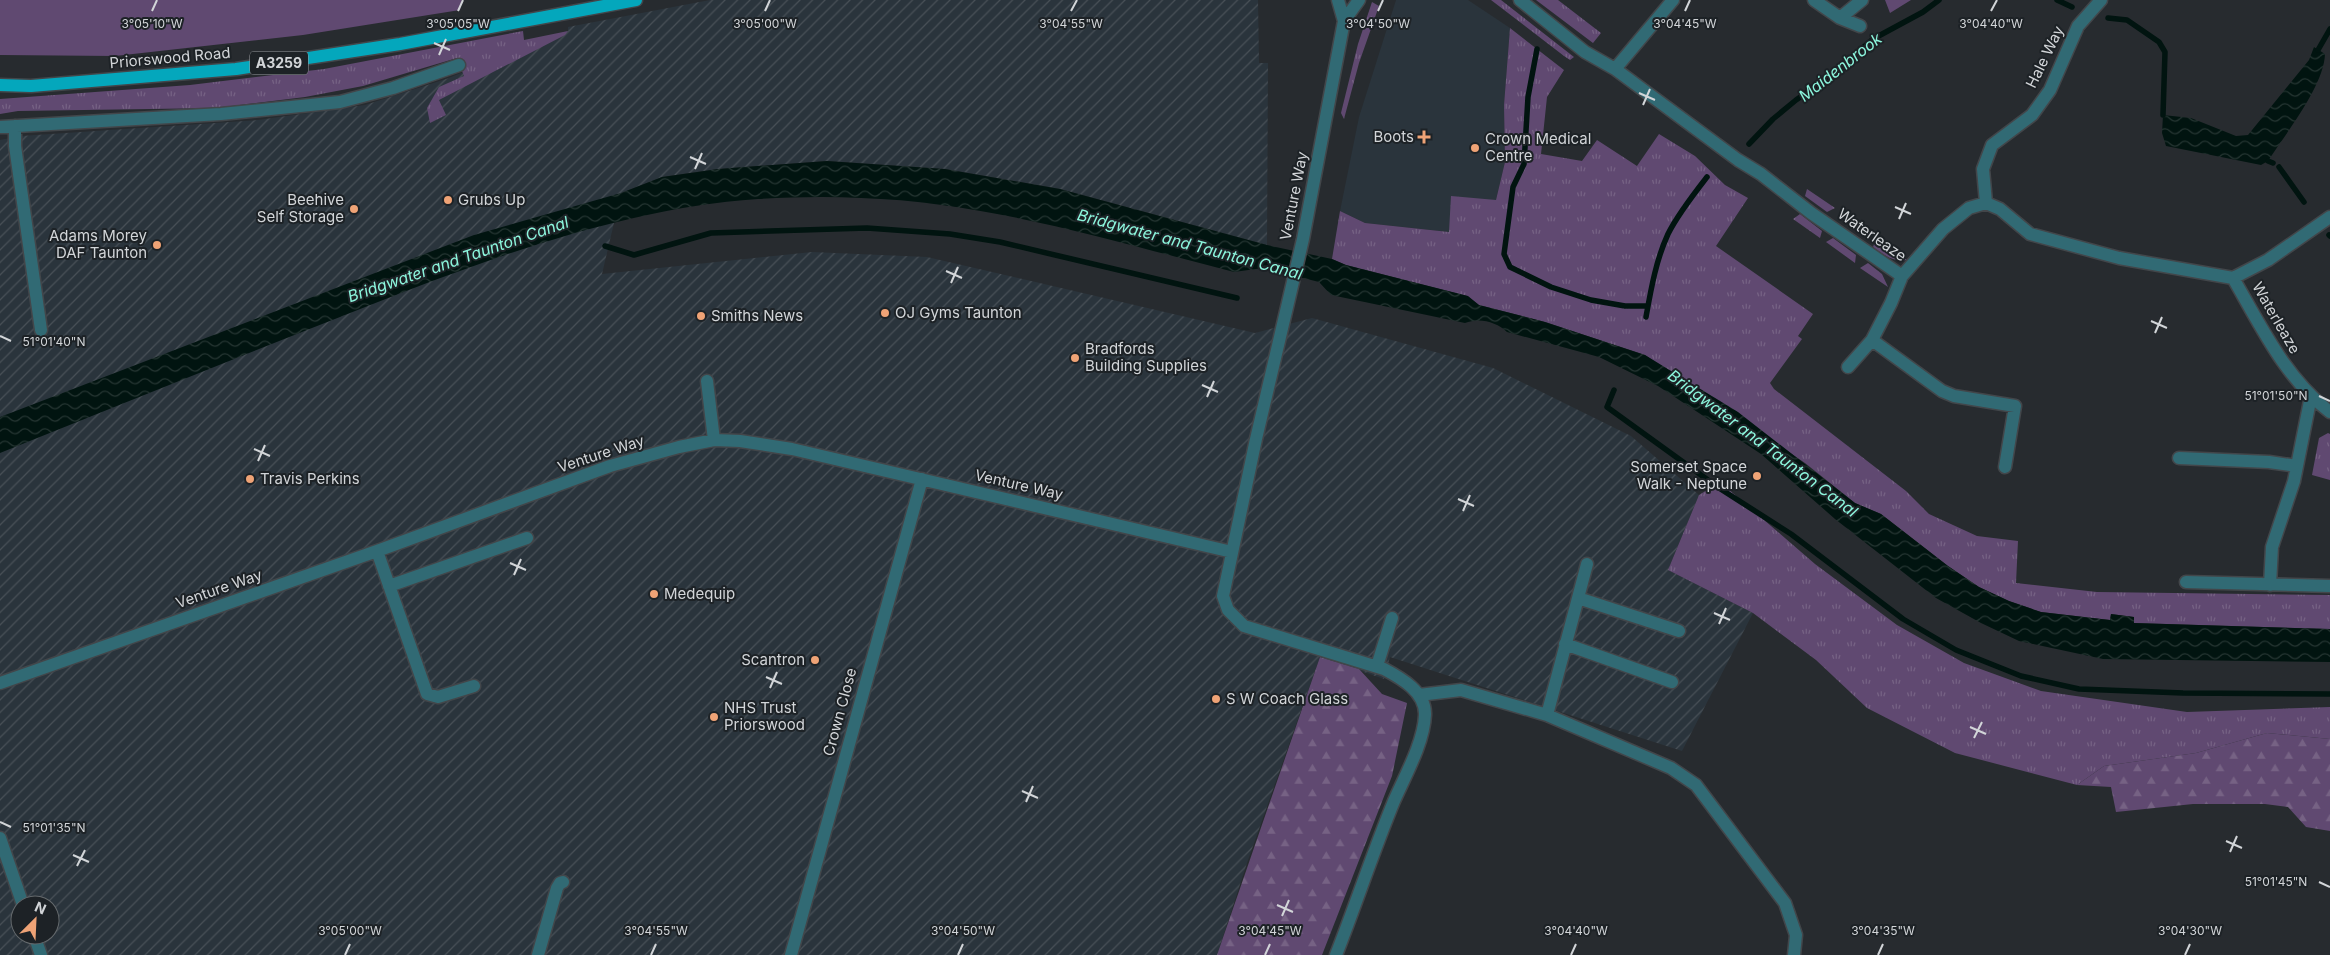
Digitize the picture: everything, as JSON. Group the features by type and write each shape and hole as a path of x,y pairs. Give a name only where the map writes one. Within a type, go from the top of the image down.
{"main road":[{"name":"Priorswood Road","path":"0,86 32,86 236,69 410,42 636,0"}],"street":[{"name":"Venture Way","path":"1338,0 1344,21"},
{"name":"Venture Way","path":"1359,0 1344,21 1303,240 1223,596 1228,610 1244,626 1378,666 1401,678 1419,696"},
{"name":"Waterleaze","path":"1520,0 1586,52 1615,69 1738,160 1761,174 1811,213 1902,276 1943,229 1969,208 1986,203 2000,209 2030,234 2119,258 2233,278 2268,260 2330,217"},
{"path":"1615,69 1673,0"},
{"path":"1814,0 1840,18 1860,26"},
{"path":"1840,18 1862,0"},
{"name":"Hale Way","path":"1986,203 1983,169 1992,145 2032,115 2050,90 2078,26 2101,0"},
{"path":"0,127 221,114 340,102 393,88 459,65"},
{"path":"15,126 15,146 42,330"},
{"path":"1848,367 1872,340 1902,276"},
{"name":"Waterleaze","path":"2233,278 2280,361 2311,396 2330,412"},
{"path":"1872,340 1942,391 1954,396 2015,406 2005,467"},
{"path":"707,381 714,440"},
{"path":"2270,585 2272,547 2289,501 2311,396"},
{"name":"Venture Way","path":"0,683 377,551 610,466 679,447 714,440 740,441 792,449 1232,552"},
{"path":"2179,458 2269,462 2297,466"},
{"name":"Crown Close","path":"791,955 922,479"},
{"path":"389,586 527,538"},
{"path":"377,551 427,694 438,697 474,686"},
{"path":"1547,715 1586,564"},
{"path":"2186,582 2330,586"},
{"path":"1578,598 1679,631"},
{"path":"1378,666 1392,618"},
{"path":"1565,644 1672,682"},
{"path":"1336,955 1418,744 1425,715 1419,696 1461,690 1547,715 1671,768 1696,785 1786,903 1796,935 1794,955"},
{"path":"0,838 20,895"},
{"path":"538,955 557,888 560,882 563,882"}],"shaded area":[{"path":"710,0 1258,0 1259,63 1268,63 1267,245 1060,189 945,169 827,161 718,169 662,177 621,193 602,274 812,252 927,257 1255,333 1312,318 1493,368 1631,436 1699,495 1668,570 1753,613 1682,751 1390,657 1384,679 1320,657 1247,863 1217,955 0,955 0,140 21,136 258,120 365,105 446,79 568,31 568,27"},
{"path":"1396,0 1468,0 1510,28 1504,105 1505,162 1496,200 1449,232 1365,223 1340,211 1359,117"}],"green space":[{"path":"0,0 462,0 460,10 303,35 115,56 0,55"},
{"path":"1491,0 1501,0 1574,57 1570,60 1564,56"},
{"path":"1536,0 1558,0 1601,33 1593,43"},
{"path":"1885,0 1911,0 1890,13"},
{"path":"1372,2 1379,6 1359,63 1344,119 1341,113 1358,44"},
{"path":"1510,28 1564,70 1547,97 1541,154 1582,161 1597,140 1637,166 1659,134 1695,156 1725,185 1748,198 1716,246 1813,314 1798,336 1802,339 1770,383 1774,389 1906,491 1929,514 1977,536 2018,541 2016,583 2097,592 2330,595 2330,629 2133,623 2134,617 2111,614 2110,620 2041,612 2009,601 1979,587 1948,566 1881,514 1855,503 1805,463 1645,355 1545,322 1479,305 1467,296 1346,265 1332,259 1340,211 1365,223 1449,232 1451,196 1496,200 1505,162 1504,105"},
{"path":"523,31 524,40 568,31 565,35 439,100 446,115 430,123 427,108 439,87 464,76 457,58 363,86 305,97 215,108 18,111 0,114 0,99 190,85 324,69"},
{"path":"1807,189 1835,208 1827,212 1805,196"},
{"path":"1800,214 1822,231 1820,238 1793,219"},
{"path":"1833,238 1856,255 1855,263 1826,242"},
{"path":"1876,239 1907,260 1893,259 1881,253 1873,247"},
{"path":"1868,263 1882,274 1888,287 1860,268"},
{"path":"2328,433 2330,434 2330,480 2312,475 2319,438"},
{"path":"1720,482 1815,564 1897,625 1964,663 2041,691 2187,712 2330,707 2330,739 2267,733 2196,753 2104,766 2077,785 1955,753 1867,708 1816,660 1753,613 1668,570 1699,495"},
{"path":"1320,657 1359,669 1382,694 1407,703 1392,776 1322,955 1217,955"},
{"path":"2267,733 2330,739 2330,831 2306,827 2288,807 2265,804 2193,804 2116,812 2111,787 2077,785 2104,766 2196,753"}],"water":[{"path":"2314,47 2325,54 2318,80 2303,109 2268,161 2261,165 2166,146 2162,133 2163,115 2191,118 2236,136 2248,135 2309,60"},
{"name":"Bridgwater and Taunton Canal","path":"827,161 945,169 1060,189 1267,245 1332,259 1346,265 1468,296 1479,305 1545,322 1645,355 1738,412 1855,503 1881,514 1948,566 1979,587 2009,601 2041,612 2110,620 2111,614 2134,617 2134,623 2330,629 2330,662 2103,659 2019,641 1936,598 1835,519 1761,454 1658,386 1599,357 1507,332 1493,323 1476,320 1465,323 1331,295 1319,282 1263,268 1234,272 1049,225 956,207 908,201 835,197 758,199 701,205 587,230 530,247 419,286 0,453 0,417 474,235 621,193 662,177 718,169"}],"waterway":[{"name":"Maidenbrook","path":"1749,144 1773,119 1825,80 1873,39 1923,12 1939,0"},
{"path":"2057,0 2072,7"},
{"path":"2108,18 2127,20 2159,42 2165,52 2163,115"},
{"path":"2318,50 2330,29"},
{"path":"1537,49 1528,97 1524,164 1513,187 1504,254 1510,267 1551,287 1591,300 1625,306 1648,306"},
{"path":"2268,161 2273,163"},
{"path":"2279,167 2304,202"},
{"name":"Maidenbrook","path":"1646,317 1657,264 1668,234 1681,212 1707,177"},
{"path":"605,246 634,255 711,233 867,228 950,234 1000,242 1237,298"},
{"path":"1614,390 1607,407 1719,488 1791,534 1903,619 1956,650 2021,676 2079,689 2183,693 2330,694"}],"place":[{"name":"Boots","path":"1424,137"},
{"name":"Crown Medical Centre","path":"1475,148"},
{"name":"Grubs Up","path":"448,200"},
{"name":"Beehive Self Storage","path":"354,209"},
{"name":"Adams Morey DAF Taunton","path":"157,245"},
{"name":"OJ Gyms Taunton","path":"885,313"},
{"name":"Smiths News","path":"701,316"},
{"name":"Bradfords Building Supplies","path":"1075,358"},
{"name":"Somerset Space Walk - Neptune","path":"1757,476"},
{"name":"Travis Perkins","path":"250,479"},
{"name":"Medequip","path":"654,594"},
{"name":"Scantron","path":"815,660"},
{"name":"S W Coach Glass","path":"1216,699"},
{"name":"NHS Trust Priorswood","path":"714,717"}]}
